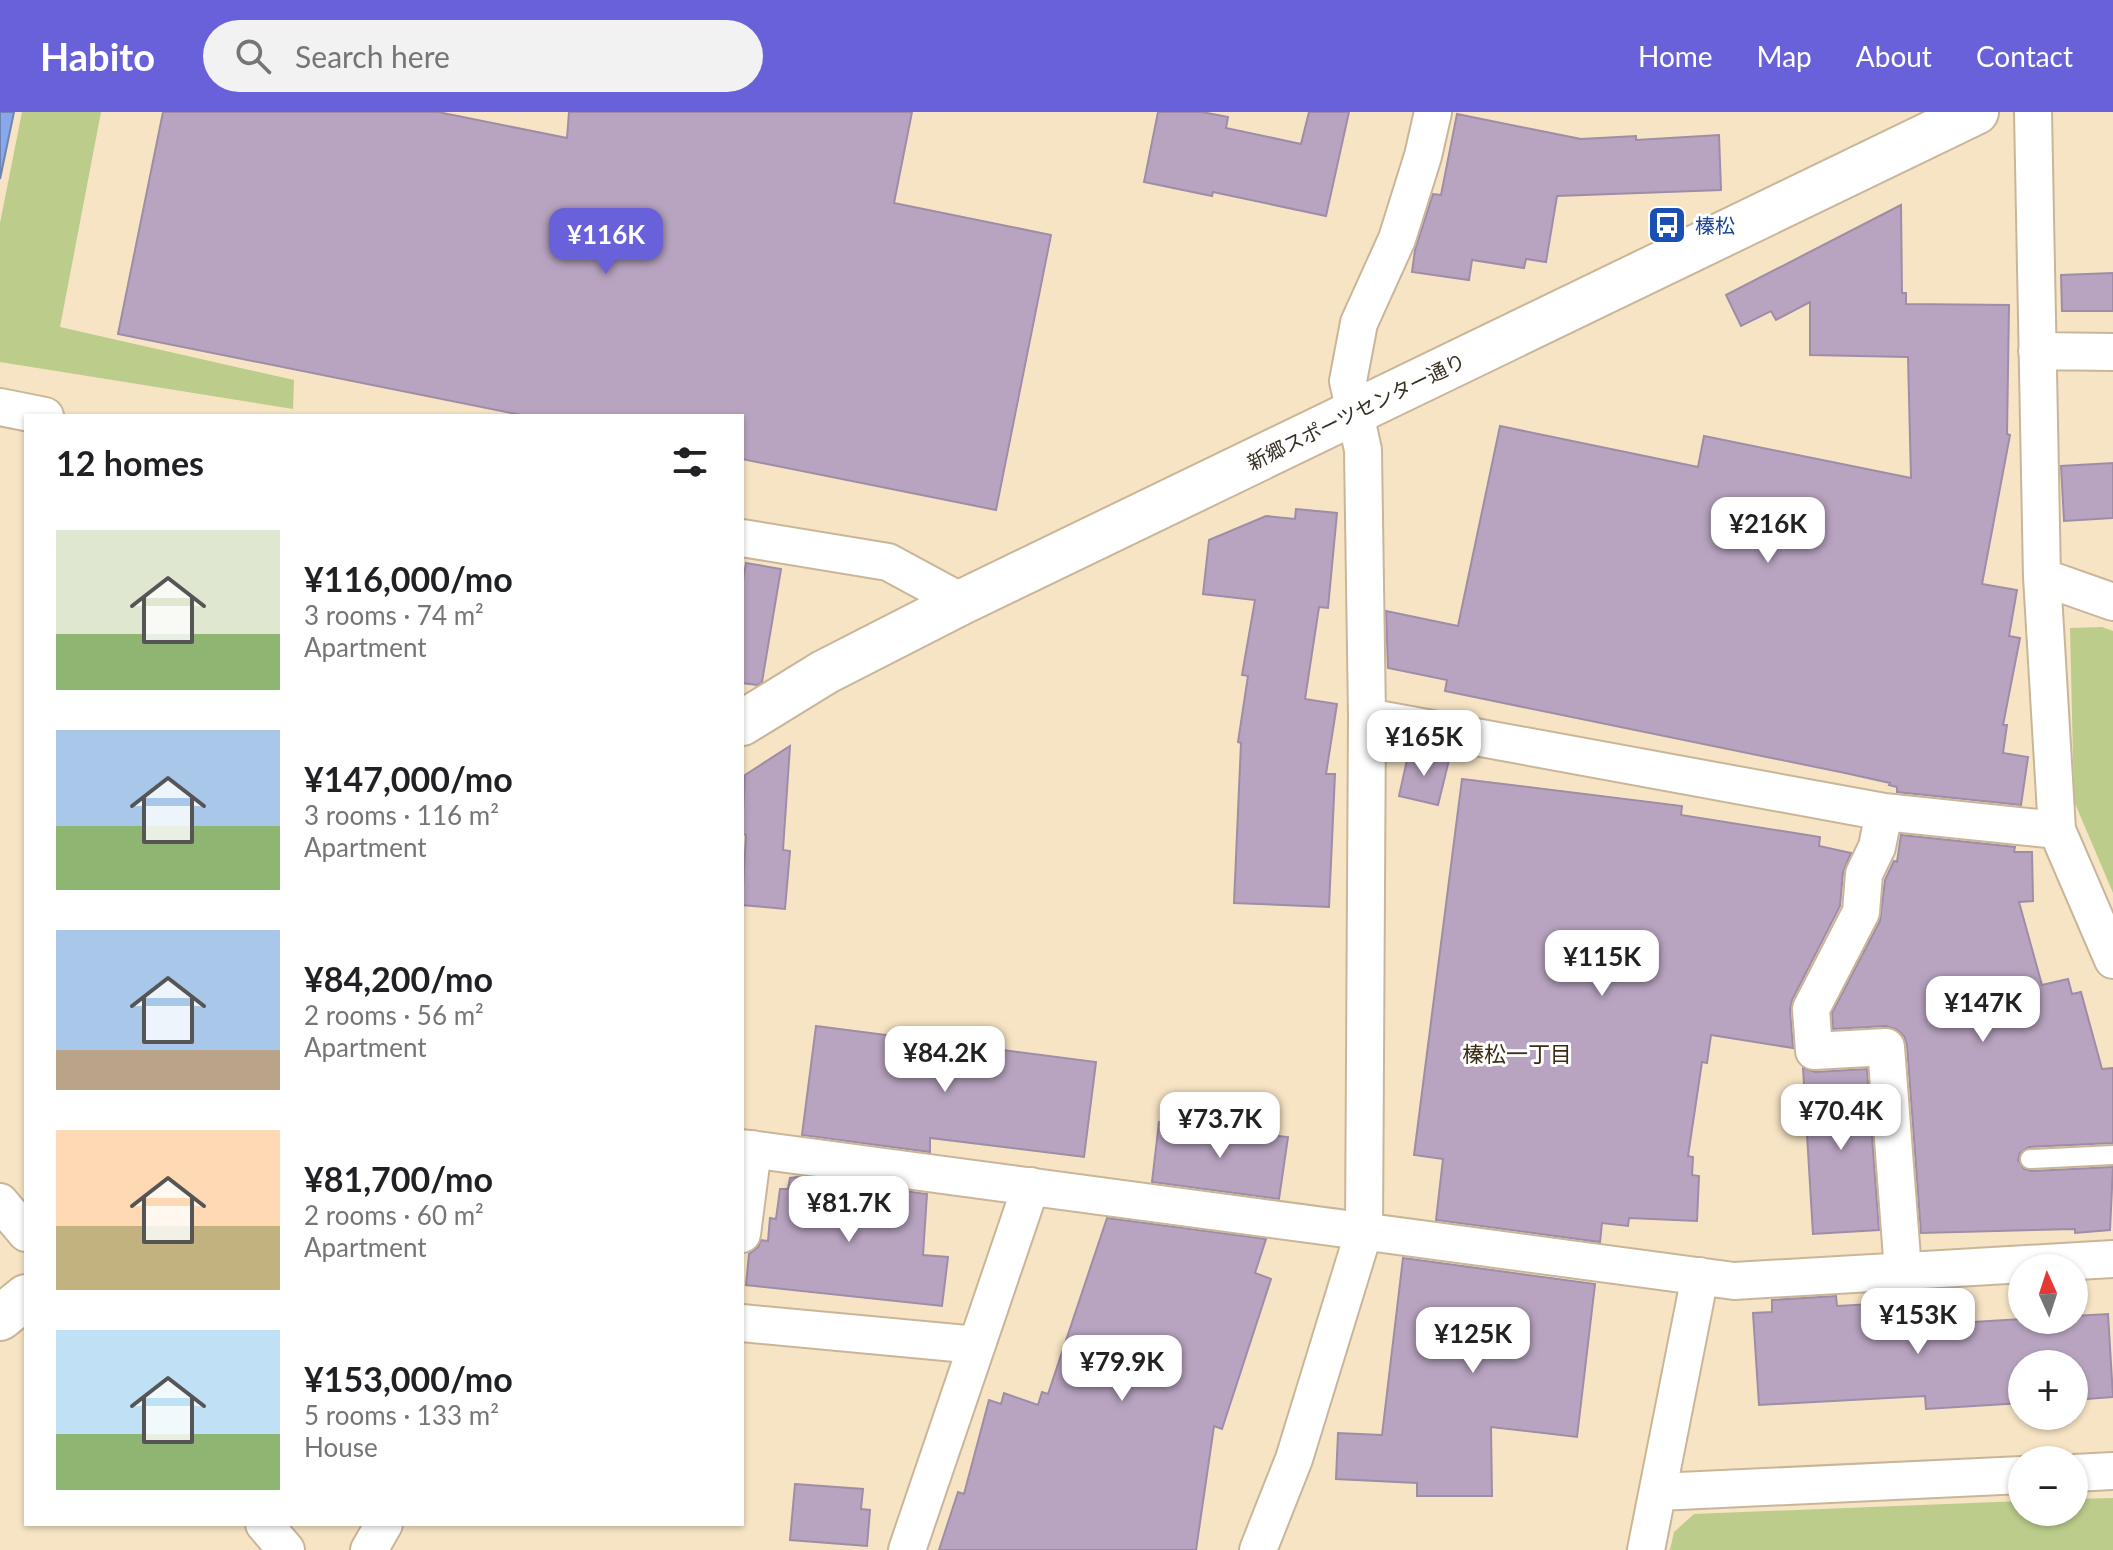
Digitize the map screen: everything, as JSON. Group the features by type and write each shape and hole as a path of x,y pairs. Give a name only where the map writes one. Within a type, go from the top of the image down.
{"street":[{"path":"1258,1550 1294,1459 1364,1231 1367,717 1363,450 1348,381 1359,323 1397,239 1433,112"},
{"name":"新郷スポーツセンター通り","path":"744,722 825,672 962,602 1976,112"},
{"path":"2033,112 2042,577 2057,830 2113,960"},
{"path":"2037,351 2113,352"},
{"path":"0,407 35,414"},
{"path":"744,538 888,562 962,602"},
{"path":"2042,577 2113,602"},
{"path":"1367,717 1884,812 2057,830"},
{"path":"1884,812 1877,847 1864,874 1861,912 1811,1009 1814,1051 1886,1047 1903,1271"},
{"path":"744,1200 747,1148 1734,1281 2113,1259"},
{"path":"907,1550 1031,1186"},
{"path":"0,1202 24,1231"},
{"path":"1646,1550 1700,1276"},
{"path":"0,1318 24,1299"},
{"path":"744,1323 977,1345"},
{"path":"2088,1472 2113,1471"},
{"path":"1658,1492 2008,1476"},
{"path":"266,1526 286,1550"},
{"path":"369,1550 383,1526"}],"lane":[{"path":"2030,1159 2113,1155"}],"green space":[{"path":"22,112 101,112 60,327 294,380 293,409 0,362 0,223"},
{"path":"2102,627 2113,631 2113,893 2074,801 2070,628"},
{"path":"2113,1498 2113,1550 1670,1550 1674,1532 1694,1514 2008,1502 2008,1526 2088,1526 2088,1499"}],"water":[{"path":"0,112 14,112 0,179"}],"building":[{"path":"163,112 438,112 567,138 569,112 912,112 894,203 1051,235 996,510 744,459 744,414 516,414 118,334"},
{"path":"1158,112 1202,112 1228,117 1226,128 1301,144 1309,112 1349,112 1326,216 1213,192 1212,196 1144,182"},
{"path":"1457,114 1581,139 1636,136 1636,140 1719,135 1721,190 1557,196 1546,262 1526,259 1524,268 1472,260 1469,280 1412,272 1415,250 1433,194 1441,195"},
{"path":"1901,205 1902,293 1906,293 1906,304 2009,305 2007,434 2010,435 1982,584 2017,590 2009,636 2020,638 2003,725 2007,725 2003,753 2028,757 2021,805 1897,792 1897,787 1890,783 1445,691 1447,680 1388,668 1386,611 1458,626 1500,426 1698,467 1704,436 1911,478 1908,357 1810,355 1810,302 1776,320 1771,311 1741,326 1726,295"},
{"path":"2113,273 2113,311 2062,311 2061,275"},
{"path":"2113,463 2113,518 2064,521 2061,466"},
{"path":"1296,509 1337,513 1328,608 1319,607 1305,699 1337,704 1326,774 1335,774 1329,907 1234,903 1241,743 1238,742 1248,676 1242,675 1255,600 1203,594 1209,540 1266,516 1295,519"},
{"path":"746,563 781,569 762,682 757,685 744,683"},
{"path":"790,746 783,850 790,851 785,909 744,905 745,775"},
{"path":"1409,751 1449,760 1438,805 1399,796"},
{"path":"1462,779 1682,806 1681,815 1820,837 1819,846 1851,853 1843,872 1840,906 1792,1000 1793,1048 1711,1035 1707,1063 1702,1062 1688,1156 1693,1157 1692,1175 1699,1176 1697,1221 1629,1218 1628,1226 1602,1223 1600,1242 1436,1220 1443,1159 1414,1155"},
{"path":"1901,835 2015,847 2014,852 2032,852 2033,901 2019,902 2042,985 2068,979 2072,994 2081,992 2102,1069 2113,1068 2113,1143 2029,1147 2020,1153 2018,1160 2024,1169 2031,1171 2113,1167 2110,1230 2075,1233 2075,1229 1921,1233 1904,1036 1886,1026 1833,1029 1832,1013 1880,921 1885,880 1894,861 1897,862"},
{"path":"816,1026 1096,1062 1084,1157 930,1138 930,1152 802,1135"},
{"path":"1803,1068 1815,1072 1867,1069 1879,1230 1813,1234"},
{"path":"1159,1122 1288,1137 1279,1199 1152,1182"},
{"path":"790,1178 927,1194 923,1255 948,1257 942,1306 746,1285 749,1254 761,1240 768,1241 770,1218 776,1219 780,1189 788,1189"},
{"path":"1107,1218 1266,1239 1255,1273 1271,1279 1222,1429 1214,1426 1196,1550 939,1550 958,1492 964,1494 989,1400 1001,1404 1004,1393 1038,1405 1042,1392 1048,1394"},
{"path":"1403,1258 1595,1284 1577,1437 1491,1427 1492,1496 1417,1496 1417,1483 1336,1479 1338,1433 1382,1435"},
{"path":"1836,1296 1837,1306 1890,1303 1891,1327 2008,1320 2008,1334 2088,1334 2088,1315 2108,1314 2113,1397 2088,1399 2088,1350 2008,1350 2008,1404 1926,1409 1925,1396 1759,1405 1753,1313 1772,1312 1772,1300"},
{"path":"795,1484 863,1489 861,1509 870,1510 867,1546 790,1540"}],"place":[{"name":"榛松","path":"1667,225"}],"district":[{"name":"榛松一丁目","path":"1517,1053"}]}
